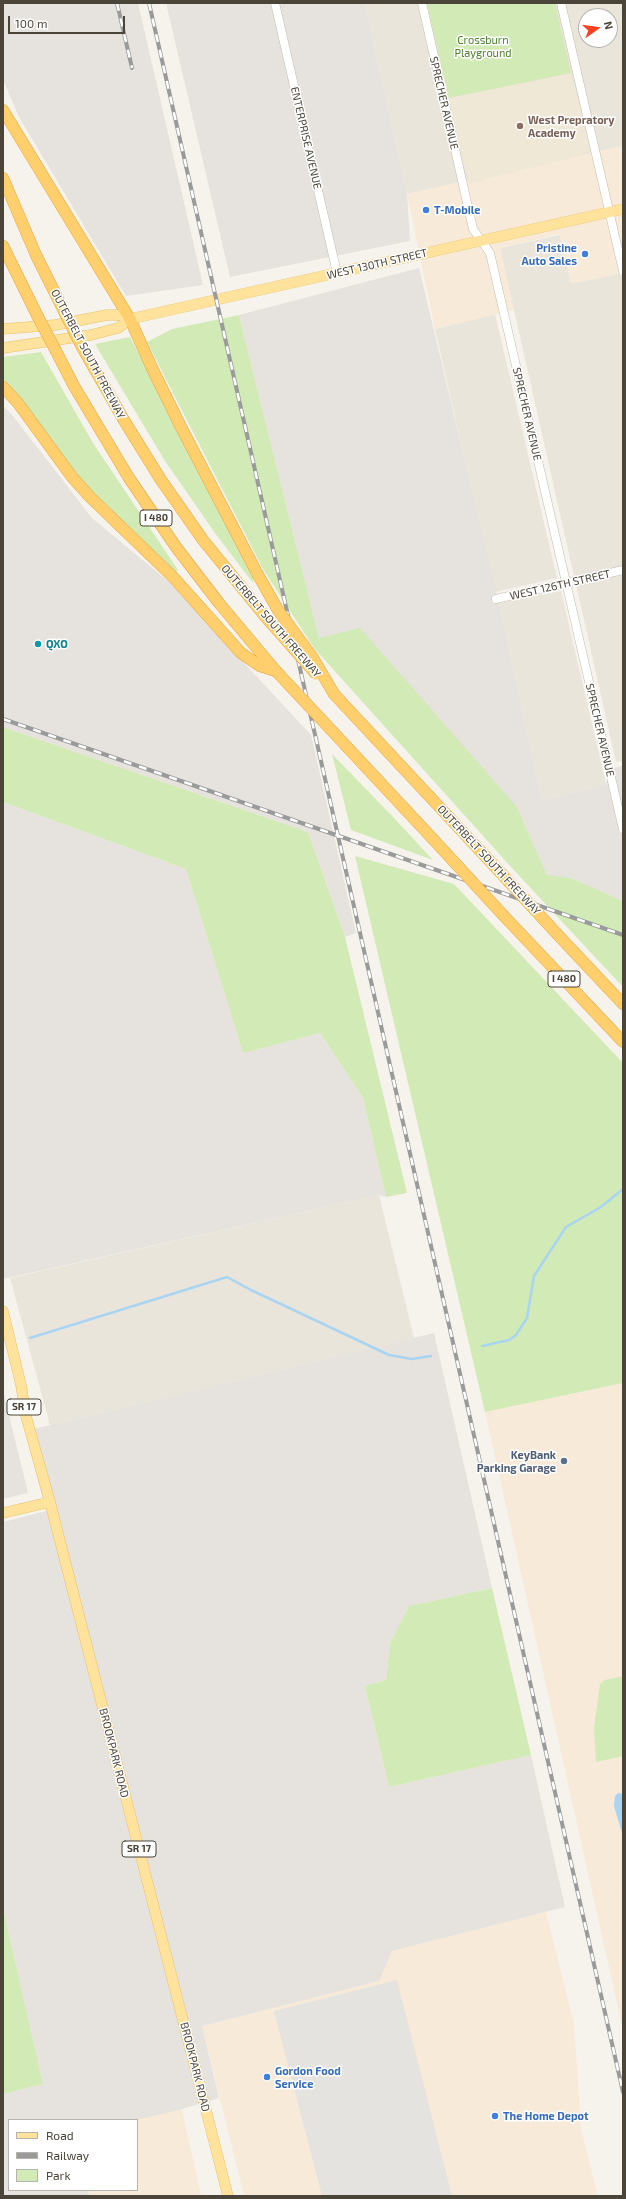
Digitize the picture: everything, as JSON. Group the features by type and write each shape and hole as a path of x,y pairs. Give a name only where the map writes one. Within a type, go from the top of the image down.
{"highway":[{"path":"3,110 130,319 175,414 257,573 278,610 313,658 336,696"},
{"name":"OUTERBELT SOUTH FREEWAY","path":"3,178 36,255 82,347 125,422 161,480 204,540 264,615 336,696 623,1004"},
{"name":"I 480","path":"3,246 74,386 129,478 176,547 218,603 276,671 623,1042"},
{"path":"3,386 18,403 72,477 90,497 174,578 241,653 260,666 276,671"}],"main road":[{"name":"WEST 130TH STREET","path":"3,348 91,334 118,328 130,319 623,209"},
{"name":"WEST 130TH STREET","path":"3,329 55,325 107,315 123,315 130,319"},
{"name":"BROOKPARK ROAD","path":"3,1310 21,1385 26,1416 50,1502 228,2196"},
{"path":"3,1513 50,1502"}],"street":[{"name":"ENTERPRISE AVENUE","path":"275,3 337,273"},
{"name":"SPRECHER AVENUE","path":"422,3 473,229 490,254 623,829"},
{"path":"562,3 623,271"},
{"name":"WEST 126TH STREET","path":"496,599 623,570"}],"shaded area":[{"path":"3,3 138,3 203,285 126,296 19,117 3,80"},
{"path":"166,3 365,3 407,194 410,241 230,277"},
{"path":"365,3 623,3 623,146 407,194"},
{"name":"West Prepratory Academy","path":"571,73 591,153 469,183 449,98"},
{"path":"623,146 623,273 571,284 559,234 500,248 514,310 435,329 407,194"},
{"path":"560,235 623,270 623,761 616,762 500,248"},
{"path":"419,268 499,603 542,800 606,784 613,768 623,766 623,901 571,878 547,876 517,807 319,638 239,315"},
{"path":"495,314 557,578 495,592 435,329"},
{"path":"3,406 13,416 92,518 169,582 311,735 356,933 345,937 308,832 3,727"},
{"path":"561,591 606,784 542,800 499,603"},
{"path":"3,802 186,869 243,1053 320,1033 363,1098 386,1197 379,1195 3,1279"},
{"path":"379,1195 414,1338 50,1425 10,1278"},
{"path":"434,1333 492,1588 409,1606 390,1643 386,1680 365,1686 389,1787 531,1755 565,1907 392,1951 379,1981 202,2026 219,2098 138,2120 8,2119 8,2191 88,2191 90,2196 3,2196 3,2094 43,2084 3,1908 3,1522 46,1511 25,1431"},
{"path":"623,1383 623,2030 485,1412"},
{"path":"3,1390 28,1493 3,1499"},
{"path":"546,1912 574,2024 581,2129 598,2196 244,2196 202,2026 378,1981 392,1951"},
{"path":"397,1980 452,2196 322,2196 274,2011"},
{"path":"182,2109 201,2196 90,2196 88,2191 138,2191 138,2120"}],"green space":[{"name":"Crossburn Playground","path":"427,3 555,3 571,73 449,98"},
{"path":"239,315 319,638 360,628 517,807 547,875 571,878 623,901 623,987 511,867 314,648 263,569 147,342 172,329"},
{"path":"130,337 253,574 253,583 215,533 165,461 95,344"},
{"path":"41,352 93,443 178,570 175,573 77,476 11,389 3,381 3,357"},
{"path":"3,727 308,832 345,937 407,1193 386,1197 363,1098 320,1033 243,1053 186,869 3,802"},
{"path":"332,754 393,817 433,860 351,830"},
{"path":"355,856 454,884 623,1063 623,1383 485,1412"},
{"path":"492,1588 531,1755 389,1787 365,1686 386,1680 390,1643 409,1606"},
{"path":"623,1676 623,1756 596,1762 594,1728 600,1684 605,1680"},
{"path":"3,1908 43,2084 3,2094"}],"water":[{"path":"618,1793 623,1794 623,1836 614,1806 615,1796"}],"waterway":[{"path":"482,1346 509,1340 516,1335 527,1318 534,1276 566,1227 601,1207 623,1189"},
{"path":"30,1338 227,1277 251,1290 389,1355 412,1359 431,1356"}],"railway":[{"path":"117,3 132,68"},
{"path":"149,3 623,2092"},
{"path":"3,719 623,935"}],"place":[{"name":"West Prepratory Academy","path":"520,126"},
{"name":"T-Mobile","path":"426,210"},
{"name":"Pristine Auto Sales","path":"585,254"},
{"name":"QXO","path":"38,644"},
{"name":"KeyBank Parking Garage","path":"564,1461"},
{"name":"Gordon Food Service","path":"267,2077"},
{"name":"The Home Depot","path":"495,2116"}]}
